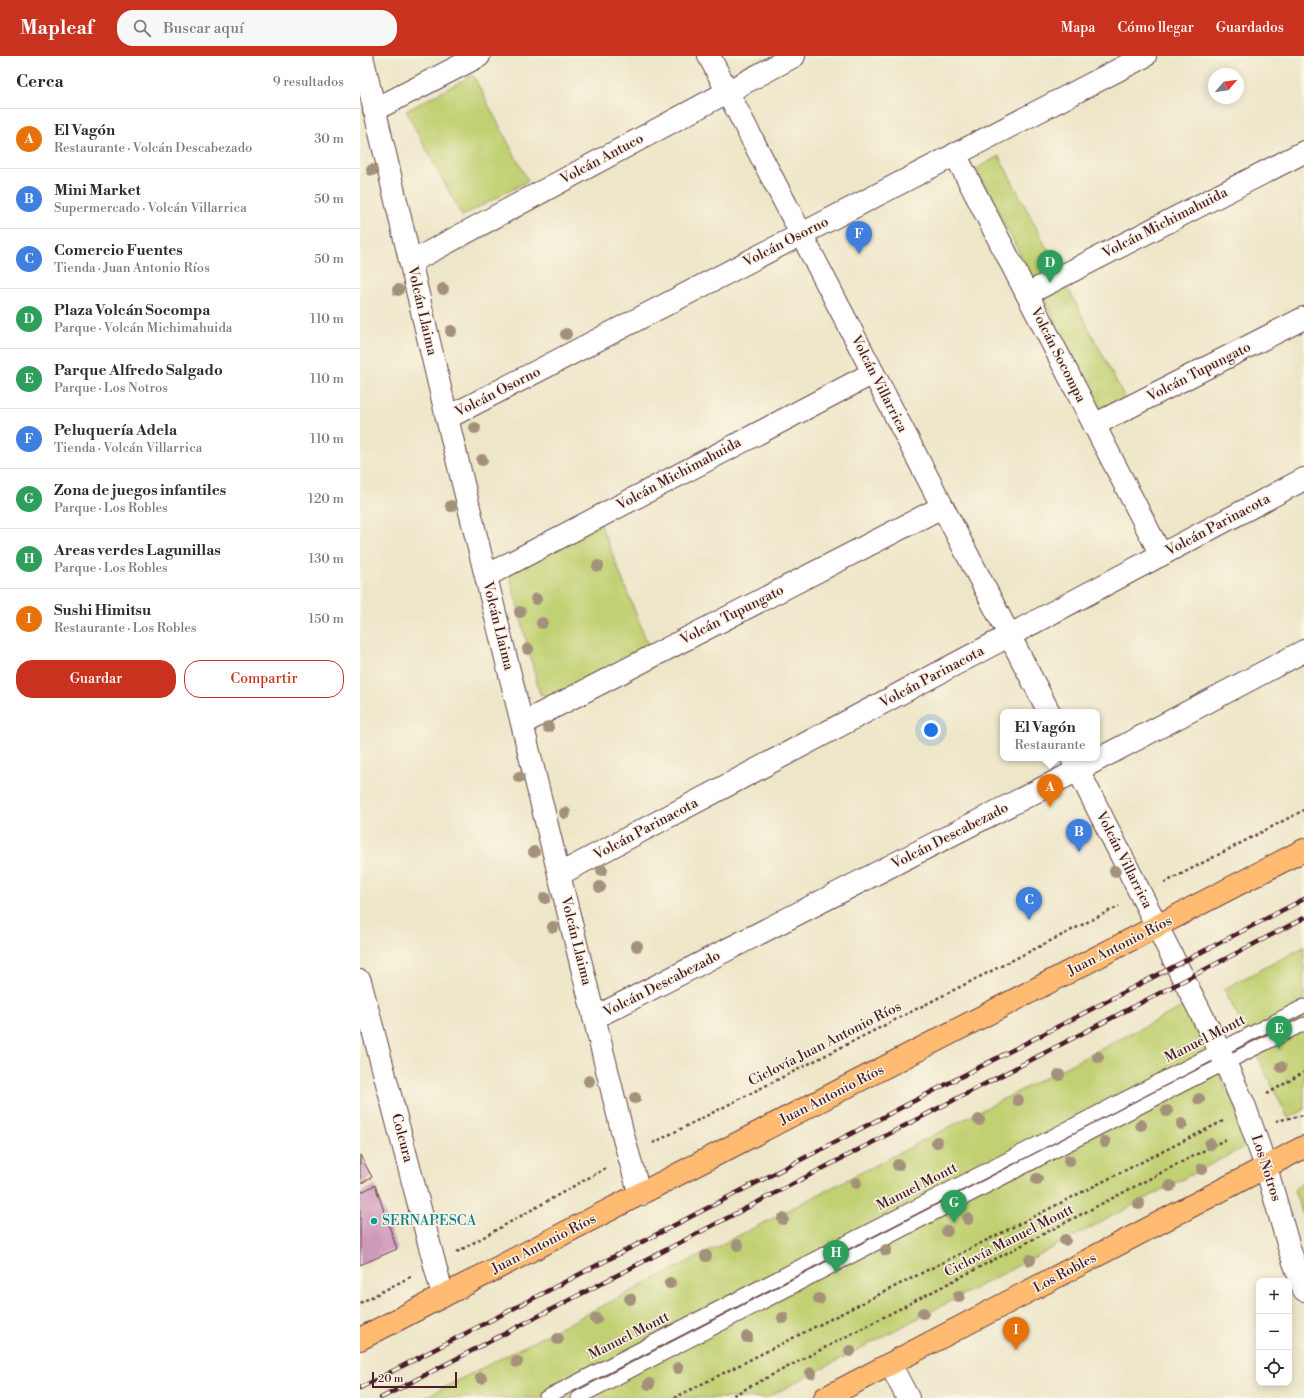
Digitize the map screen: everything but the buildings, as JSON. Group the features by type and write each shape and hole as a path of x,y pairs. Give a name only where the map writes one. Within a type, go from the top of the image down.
{"main road":[{"name":"Juan Antonio Ríos","path":"360,1339 1304,850"},
{"name":"Los Robles","path":"825,1398 1304,1147"}],"street":[{"name":"Volcán Llaima","path":"362,56 447,418 628,1155 640,1195"},
{"path":"374,110 479,56"},
{"name":"Volcán Villarrica","path":"709,56 1047,709"},
{"name":"Volcán Antuco","path":"411,262 794,56"},
{"name":"Volcán Osorno","path":"447,418 1145,56"},
{"name":"Volcán Michimahuida","path":"1027,294 1304,152"},
{"name":"Volcán Socompa","path":"955,154 1161,555"},
{"name":"Volcán Tupungato","path":"1094,425 1304,318"},
{"name":"Volcán Michimahuida","path":"486,576 873,373"},
{"name":"Volcán Parinacota","path":"560,874 1304,479"},
{"name":"Volcán Tupungato","path":"523,723 942,507"},
{"name":"Volcán Descabezado","path":"1100,752 1304,651"},
{"name":"Volcán Villarrica","path":"1075,764 1142,894 1222,1057"},
{"name":"Volcán Descabezado","path":"594,1018 1075,764"},
{"name":"Colcura","path":"360,981 444,1296"},
{"name":"Los Notros","path":"1222,1057 1249,1116 1266,1167 1290,1251 1304,1290"},
{"path":"890,1364 908,1398"}],"lane":[{"name":"Manuel Montt","path":"578,1398 1222,1057 1304,1006"},
{"name":"Manuel Montt","path":"545,1398 1222,1057 1304,1024"}],"path":[{"name":"Ciclovía Juan Antonio Ríos","path":"360,1303 436,1264 628,1155 1304,810"},
{"path":"674,1398 1218,1124 1249,1116 1304,1072"},
{"name":"Ciclovía Manuel Montt","path":"728,1398 1249,1116 1304,1115"}],"green space":[{"path":"473,75 528,181 462,216 406,111"},
{"path":"999,156 1125,398 1101,410 976,169"},
{"path":"600,523 649,647 554,698 540,694 508,569"},
{"path":"1304,947 1304,1110 1288,1118 1224,989"},
{"path":"1184,1006 1239,1112 1244,1147 766,1398 424,1398"},
{"path":"1304,1181 1304,1218 1294,1190"}],"railway":[{"path":"360,1388 1304,899"},
{"path":"381,1398 1304,918"}],"place":[{"name":"Peluquería Adela","path":"859,254"},
{"name":"Plaza Volcán Socompa","path":"1050,283"},
{"name":"El Vagón","path":"1050,807"},
{"name":"Mini Market","path":"1079,852"},
{"name":"Comercio Fuentes","path":"1029,920"},
{"name":"Parque Alfredo Salgado","path":"1279,1049"},
{"name":"SERNAPESCA","path":"374,1221"},
{"name":"Zona de juegos infantiles","path":"954,1223"},
{"name":"Areas verdes Lagunillas","path":"836,1273"},
{"name":"Sushi Himitsu","path":"1016,1350"}]}
